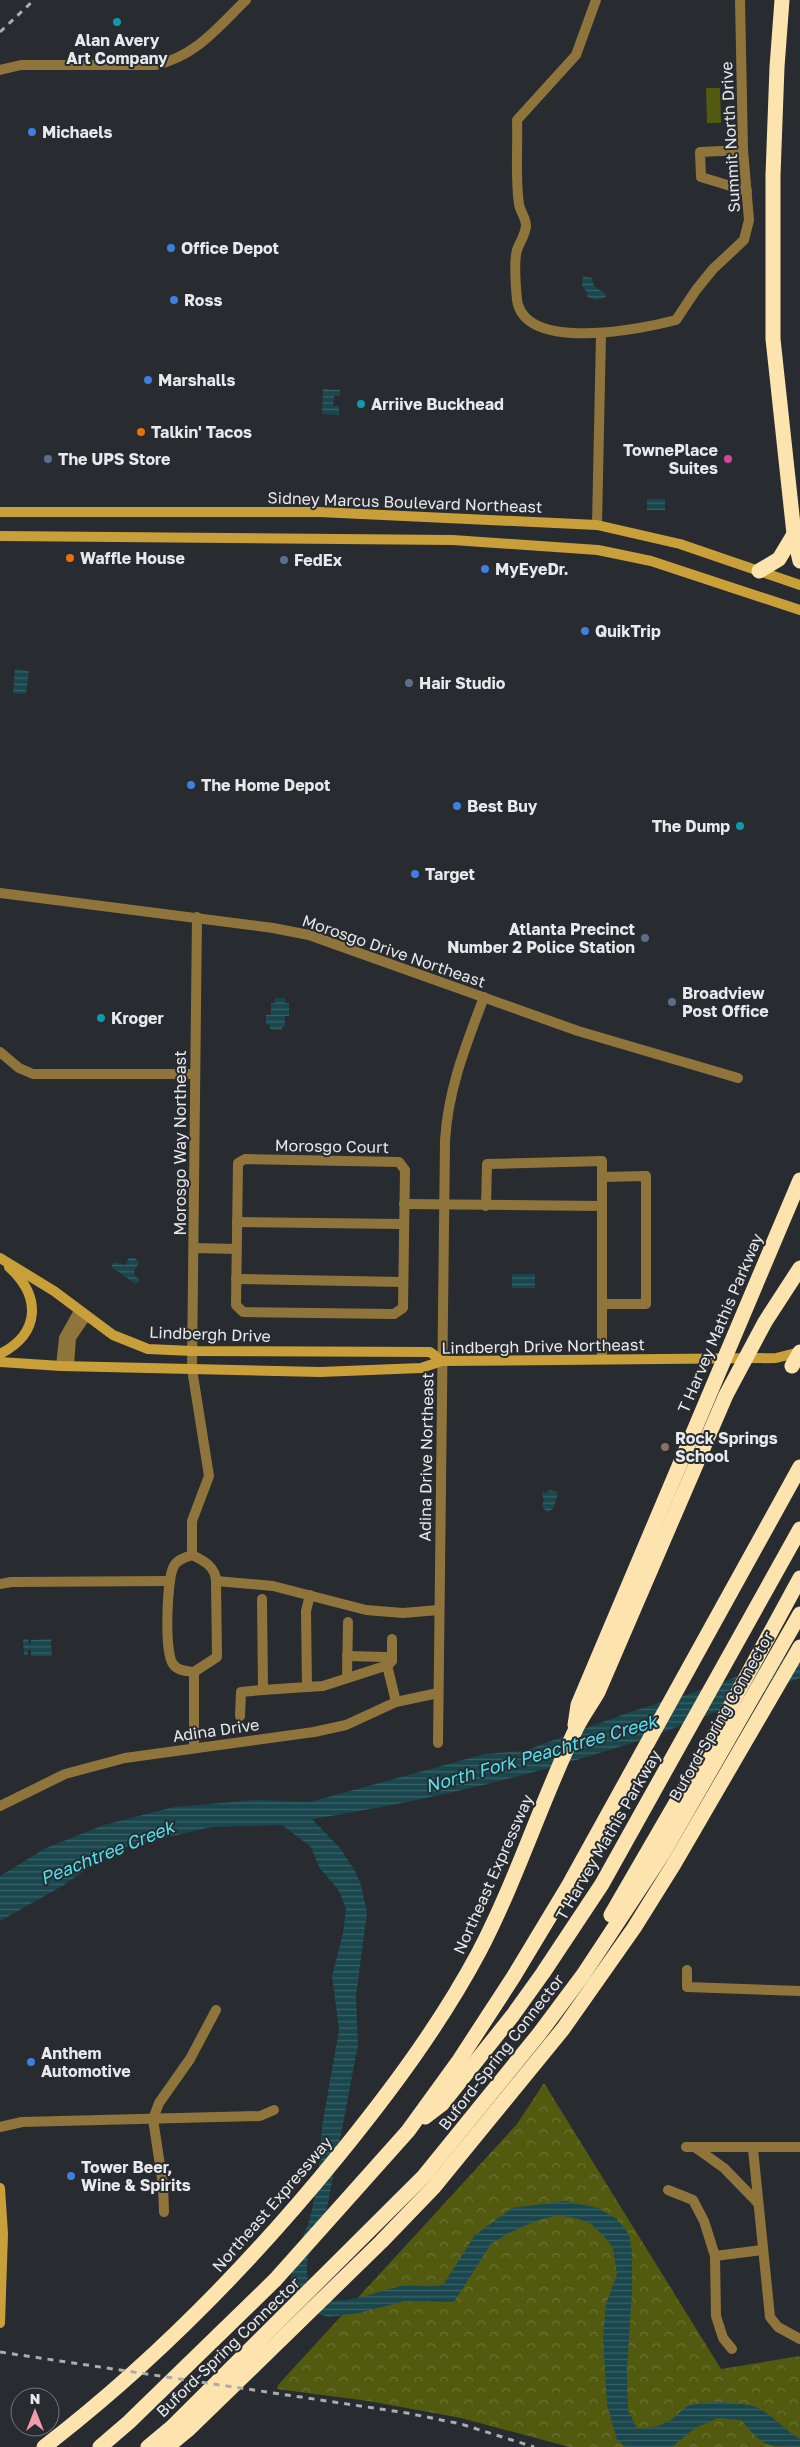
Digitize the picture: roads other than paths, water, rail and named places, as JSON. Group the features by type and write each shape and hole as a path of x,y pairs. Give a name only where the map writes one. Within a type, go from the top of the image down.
{"highway":[{"path":"782,0 775,115 773,331 775,369 794,534 800,561"},
{"path":"759,571 779,559 794,534"},
{"name":"T Harvey Mathis Parkway","path":"574,1732 578,1705 800,1180"},
{"name":"Northeast Expressway","path":"44,2447 74,2423 212,2299 306,2196 392,2088 449,2006 503,1903 574,1732 598,1692 726,1395 765,1322 800,1268"},
{"path":"796,1366 800,1352"},
{"path":"100,2447 253,2303 408,2131 458,2062 514,1976 570,1883 698,1655 800,1467"},
{"name":"T Harvey Mathis Parkway","path":"408,2131 442,2104 543,1973 602,1884 800,1529"},
{"path":"539,2034 603,1930 706,1751 770,1630 800,1578"},
{"name":"Buford-Spring Connector","path":"167,2447 189,2429 375,2238 539,2034 583,1975 662,1854 798,1618"},
{"name":"Buford-Spring Connector","path":"148,2447 172,2427 375,2238 434,2187 564,2028 590,1992 674,1864 800,1646"}],"main road":[{"name":"Sidney Marcus Boulevard Northeast","path":"0,512 319,512 597,525 662,539 800,585"},
{"path":"0,536 433,540 598,550 669,566 800,610"},
{"path":"0,1259 26,1285 30,1294 32,1314 30,1323 20,1340 12,1348 0,1354"},
{"name":"Lindbergh Drive","path":"0,1259 26,1272 113,1335 148,1349 192,1351 430,1352 442,1361"},
{"name":"Lindbergh Drive Northeast","path":"0,1362 65,1366 320,1372 421,1368 442,1361 776,1358 800,1352"},
{"name":"Lindbergh Drive Northeast","path":"776,1358 796,1366"},
{"path":"0,2188 3,2234 0,2323"}],"street":[{"path":"0,70 21,66 155,65 173,62 190,53 246,0"},
{"name":"Summit North Drive","path":"596,0 576,55 517,120 519,206 526,220 526,234 516,251 517,299 520,310 528,320 551,329 601,334 647,328 676,320 713,269 744,240 749,220 743,150 740,0"},
{"path":"743,150 700,152 701,177 747,192"},
{"path":"597,525 601,334"},
{"name":"Morosgo Drive Northeast","path":"0,892 308,935 578,1031 738,1078"},
{"name":"Morosgo Way Northeast","path":"192,1555 192,1521 209,1476 192,1369 197,918"},
{"name":"Adina Drive Northeast","path":"438,1743 445,1141 450,1094 456,1071 484,997"},
{"path":"0,1052 18,1068 33,1074 195,1074"},
{"name":"Morosgo Court","path":"245,1159 399,1162 404,1170 404,1204 403,1308 394,1314 243,1312 236,1305 238,1164 245,1159"},
{"path":"486,1206 487,1164 602,1161 602,1359"},
{"path":"602,1176 646,1176 646,1304 602,1304"},
{"path":"404,1204 445,1206 602,1206"},
{"path":"237,1222 404,1224"},
{"path":"194,1248 236,1250"},
{"path":"236,1279 403,1282"},
{"path":"65,1366 71,1338 82,1313"},
{"path":"192,1555 204,1560 212,1569 216,1581 217,1657 194,1672 174,1666 169,1654 170,1582 173,1566 179,1560 192,1555"},
{"path":"216,1581 273,1586 366,1610 403,1613 439,1610"},
{"path":"0,1584 11,1582 170,1582"},
{"path":"308,1687 306,1611 310,1595"},
{"path":"262,1599 263,1690"},
{"path":"347,1677 348,1622"},
{"path":"240,1716 241,1692 323,1686 388,1665 392,1661 392,1639"},
{"path":"347,1656 385,1656 396,1702"},
{"path":"194,1672 194,1748"},
{"name":"Adina Drive","path":"0,1806 65,1774 125,1758 314,1732 346,1725 396,1702 438,1693"},
{"path":"687,1970 687,1987 800,1990"},
{"path":"164,2212 163,2185 153,2119 159,2103 190,2059 216,2010"},
{"path":"0,2127 12,2122 260,2116 274,2110"},
{"path":"758,2202 724,2168 691,2147 800,2147"},
{"path":"753,2148 770,2316 778,2327 800,2339"},
{"path":"668,2190 693,2200 704,2221 715,2256 716,2316 723,2338 732,2349"},
{"path":"715,2256 762,2250"}],"water":[{"path":"583,276 592,278 594,286 606,294 606,297 596,300 587,297 587,292 582,286"},
{"path":"323,389 340,390 340,396 334,396 333,406 339,406 339,415 322,414"},
{"path":"647,499 665,499 665,510 647,510"},
{"path":"15,669 29,671 26,694 13,693"},
{"path":"275,998 285,998 285,1003 289,1003 289,1016 285,1016 285,1027 282,1027 282,1030 270,1029 270,1025 266,1024 266,1015 271,1015 271,1003 275,1003"},
{"path":"129,1258 135,1258 139,1263 134,1271 135,1276 140,1280 136,1284 111,1267 114,1262 125,1265"},
{"path":"512,1274 535,1274 535,1288 512,1288"},
{"path":"550,1490 557,1492 558,1495 553,1509 547,1512 542,1506 544,1499 542,1495 543,1491 546,1493"},
{"path":"23,1639 28,1639 29,1644 31,1644 31,1640 51,1639 52,1656 31,1656 31,1650 28,1650 28,1655 24,1655"},
{"path":"800,1652 800,1678 642,1740 505,1780 390,1806 312,1819 340,1848 355,1871 361,1885 367,1913 356,1996 358,2045 327,2208 309,2253 307,2266 309,2284 316,2295 328,2300 357,2298 401,2286 443,2285 475,2235 512,2208 565,2201 598,2208 617,2219 629,2234 632,2252 632,2292 627,2370 628,2410 637,2429 662,2424 676,2416 686,2407 695,2404 714,2402 745,2404 765,2412 800,2439 800,2447 779,2447 766,2444 755,2436 741,2420 718,2418 695,2428 672,2447 626,2447 617,2440 607,2405 603,2336 606,2304 617,2274 613,2248 605,2237 591,2224 579,2219 559,2215 538,2220 509,2233 491,2244 454,2302 405,2301 359,2313 329,2317 305,2310 293,2292 291,2280 293,2260 309,2222 318,2183 322,2126 339,2030 332,1976 343,1933 346,1909 339,1891 319,1867 311,1847 282,1825 211,1827 126,1847 100,1859 64,1885 0,1921 0,1876 46,1848 104,1825 174,1807 257,1800 310,1802 485,1754 524,1751 630,1712 705,1689"}],"railway":[{"path":"0,32 34,0"},
{"path":"0,2352 407,2413 461,2424 534,2447"}],"place":[{"name":"Alan Avery Art Company","path":"117,22"},
{"name":"Michaels","path":"32,132"},
{"name":"Office Depot","path":"171,248"},
{"name":"Ross","path":"174,300"},
{"name":"Marshalls","path":"148,380"},
{"name":"Arriive Buckhead","path":"361,404"},
{"name":"Talkin' Tacos","path":"141,432"},
{"name":"The UPS Store","path":"48,459"},
{"name":"TownePlace Suites","path":"728,459"},
{"name":"Waffle House","path":"70,558"},
{"name":"FedEx","path":"284,560"},
{"name":"MyEyeDr.","path":"485,569"},
{"name":"QuikTrip","path":"585,631"},
{"name":"Hair Studio","path":"409,683"},
{"name":"The Home Depot","path":"191,785"},
{"name":"Best Buy","path":"457,806"},
{"name":"The Dump","path":"740,826"},
{"name":"Target","path":"415,874"},
{"name":"Atlanta Precinct Number 2 Police Station","path":"645,938"},
{"name":"Broadview Post Office","path":"672,1002"},
{"name":"Kroger","path":"101,1018"},
{"name":"Rock Springs School","path":"665,1447"},
{"name":"Anthem Automotive","path":"31,2062"},
{"name":"Tower Beer, Wine & Spirits","path":"71,2176"}],"water label":[{"name":"North Fork Peachtree Creek","path":"541,1753"},
{"name":"Peachtree Creek","path":"107,1852"}]}
